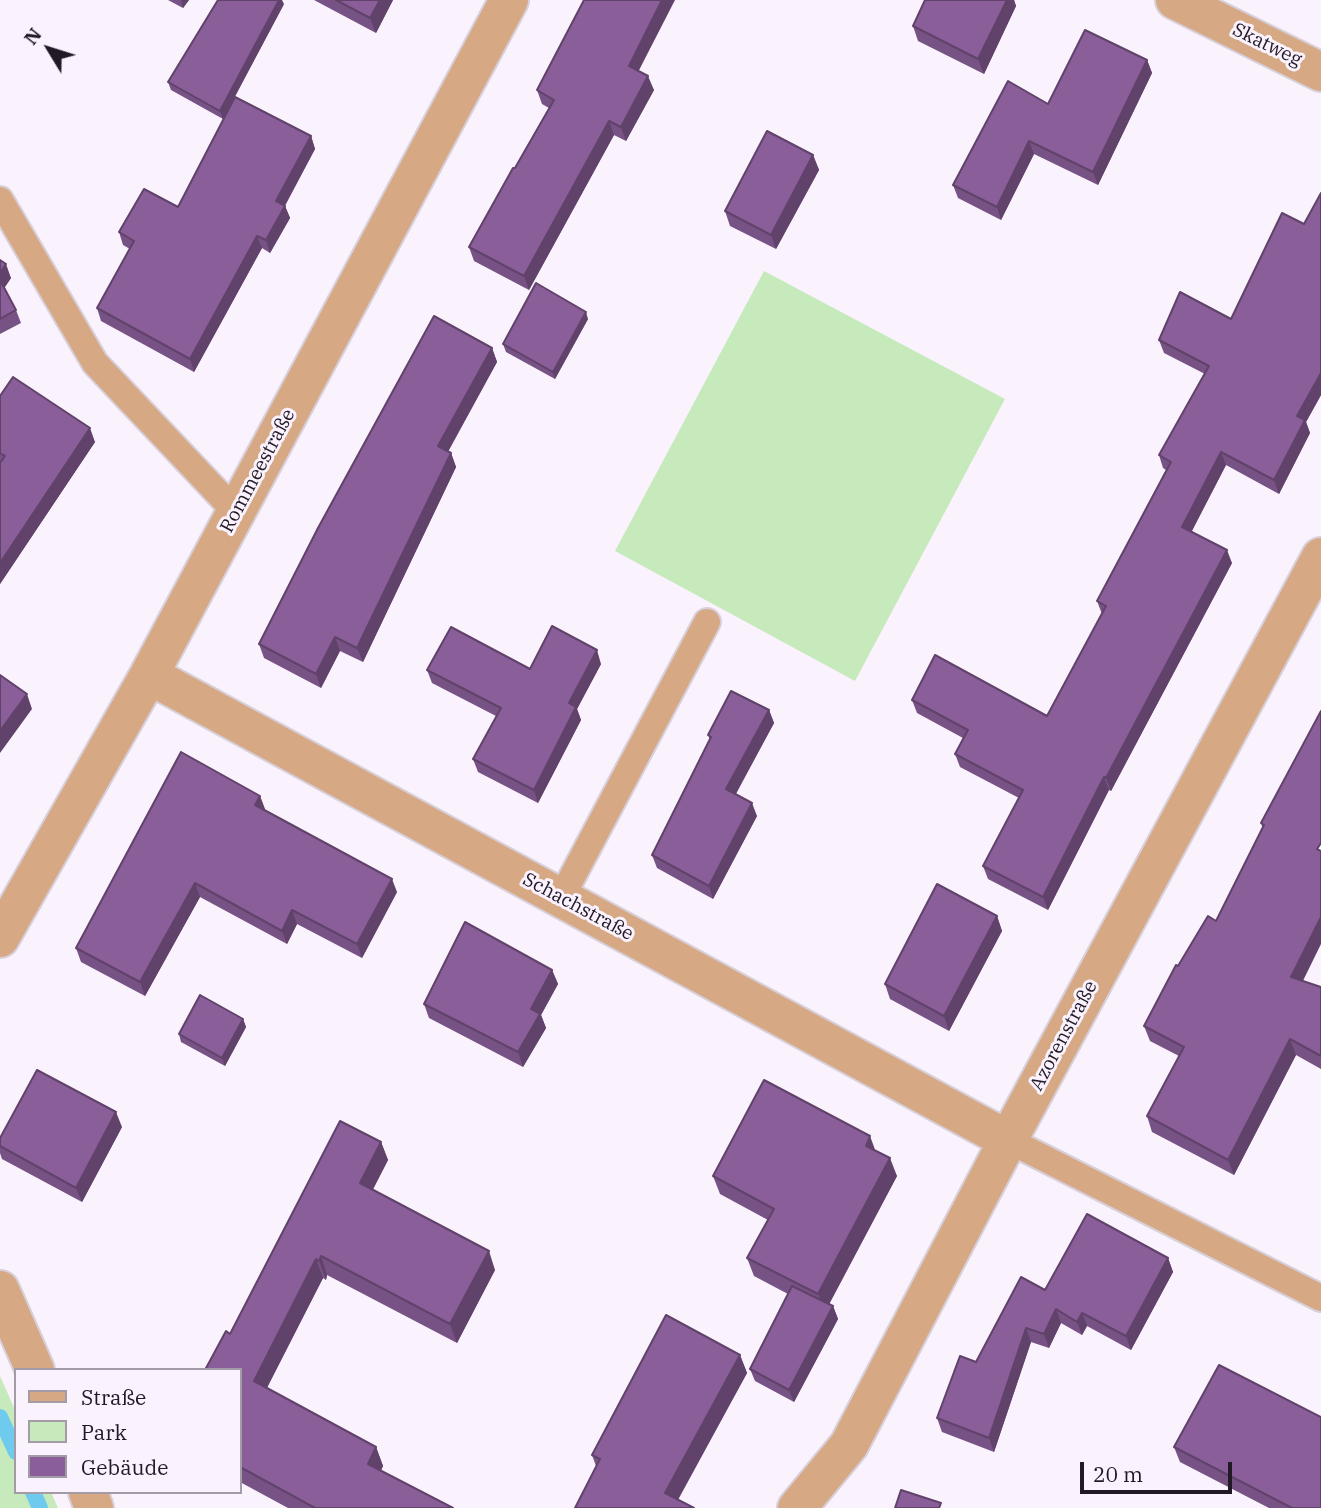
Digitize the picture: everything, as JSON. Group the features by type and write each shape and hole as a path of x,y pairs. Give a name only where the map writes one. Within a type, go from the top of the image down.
{"street":[{"name":"Rommeestraße","path":"0,938 149,675 509,0"},
{"name":"Skatweg","path":"1175,0 1321,72"},
{"name":"Azorenstraße","path":"797,1508 849,1445 1008,1140 1321,557"},
{"name":"Schachstraße","path":"149,675 1008,1140"},
{"path":"0,1290 34,1368"}],"lane":[{"path":"0,200 94,363 236,512"},
{"path":"561,898 707,622"},
{"path":"1008,1140 1321,1298"}],"green space":[{"path":"764,271 1005,399 855,681 615,551"},
{"path":"0,1376 14,1408 14,1494 52,1494 58,1508 0,1508"}],"building":[{"path":"218,0 279,0 220,111 168,82"},
{"path":"336,0 380,0 370,18"},
{"path":"584,0 662,0 629,66 648,76 621,127 609,121 524,276 469,247 554,100 537,90"},
{"path":"925,0 1007,0 978,59 913,26"},
{"path":"1085,30 1147,60 1093,172 1029,141 997,207 953,185 1008,81 1048,104"},
{"path":"235,97 311,136 276,201 285,206 266,240 257,236 190,359 97,308 134,241 119,232 144,189 178,207"},
{"path":"767,131 813,155 771,235 725,211"},
{"path":"1321,193 1321,373 1297,416 1305,420 1274,480 1221,452 1182,527 1227,550 1106,778 1104,777 1043,897 983,866 1023,790 955,754 968,730 912,700 935,655 1047,716 1106,606 1097,601 1171,462 1159,455 1209,366 1159,340 1180,292 1231,319 1282,213 1304,224"},
{"path":"0,260 6,264 0,273"},
{"path":"0,280 16,310 0,319"},
{"path":"536,283 586,312 553,372 503,344"},
{"path":"434,316 492,348 438,446 451,453 357,648 335,637 316,674 259,644 318,528"},
{"path":"13,377 90,428 0,563 0,463 5,456 0,453 0,396"},
{"path":"552,626 597,650 569,703 576,707 534,790 473,759 501,708 427,670 451,627 530,669"},
{"path":"0,675 27,694 0,731"},
{"path":"731,691 769,710 726,789 752,803 709,886 652,855"},
{"path":"1321,711 1321,843 1317,849 1321,851 1321,917 1291,977 1321,987 1321,1056 1290,1039 1228,1160 1147,1116 1184,1047 1144,1026 1176,965 1178,966 1208,916 1216,921 1264,825 1261,823"},
{"path":"181,752 260,796 255,805 392,879 357,944 292,910 282,931 195,883 140,982 76,948"},
{"path":"937,884 997,916 944,1016 885,984"},
{"path":"465,922 552,970 531,1009 540,1014 518,1052 424,1004"},
{"path":"200,995 243,1019 222,1058 179,1034"},
{"path":"37,1070 116,1112 76,1188 0,1146 0,1138"},
{"path":"764,1080 870,1136 866,1146 890,1158 818,1294 747,1258 774,1209 713,1176"},
{"path":"340,1121 381,1142 360,1183 489,1251 450,1324 321,1256 319,1261 316,1259 254,1381 376,1447 368,1464 453,1508 315,1508 242,1468 242,1368 206,1368 226,1331 230,1334"},
{"path":"1087,1214 1168,1258 1126,1336 1082,1313 1077,1322 1056,1309 1044,1334 1026,1328 989,1438 937,1418 960,1356 976,1362 1021,1277 1045,1290"},
{"path":"792,1286 833,1306 789,1390 750,1369"},
{"path":"666,1315 740,1355 665,1493 694,1508 575,1508 600,1459 592,1455"},
{"path":"1219,1365 1321,1417 1321,1508 1292,1508 1174,1447"},
{"path":"901,1490 941,1503 939,1508 895,1508"}],"waterway":[{"path":"0,1417 14,1448"},
{"path":"34,1494 40,1508"}]}
